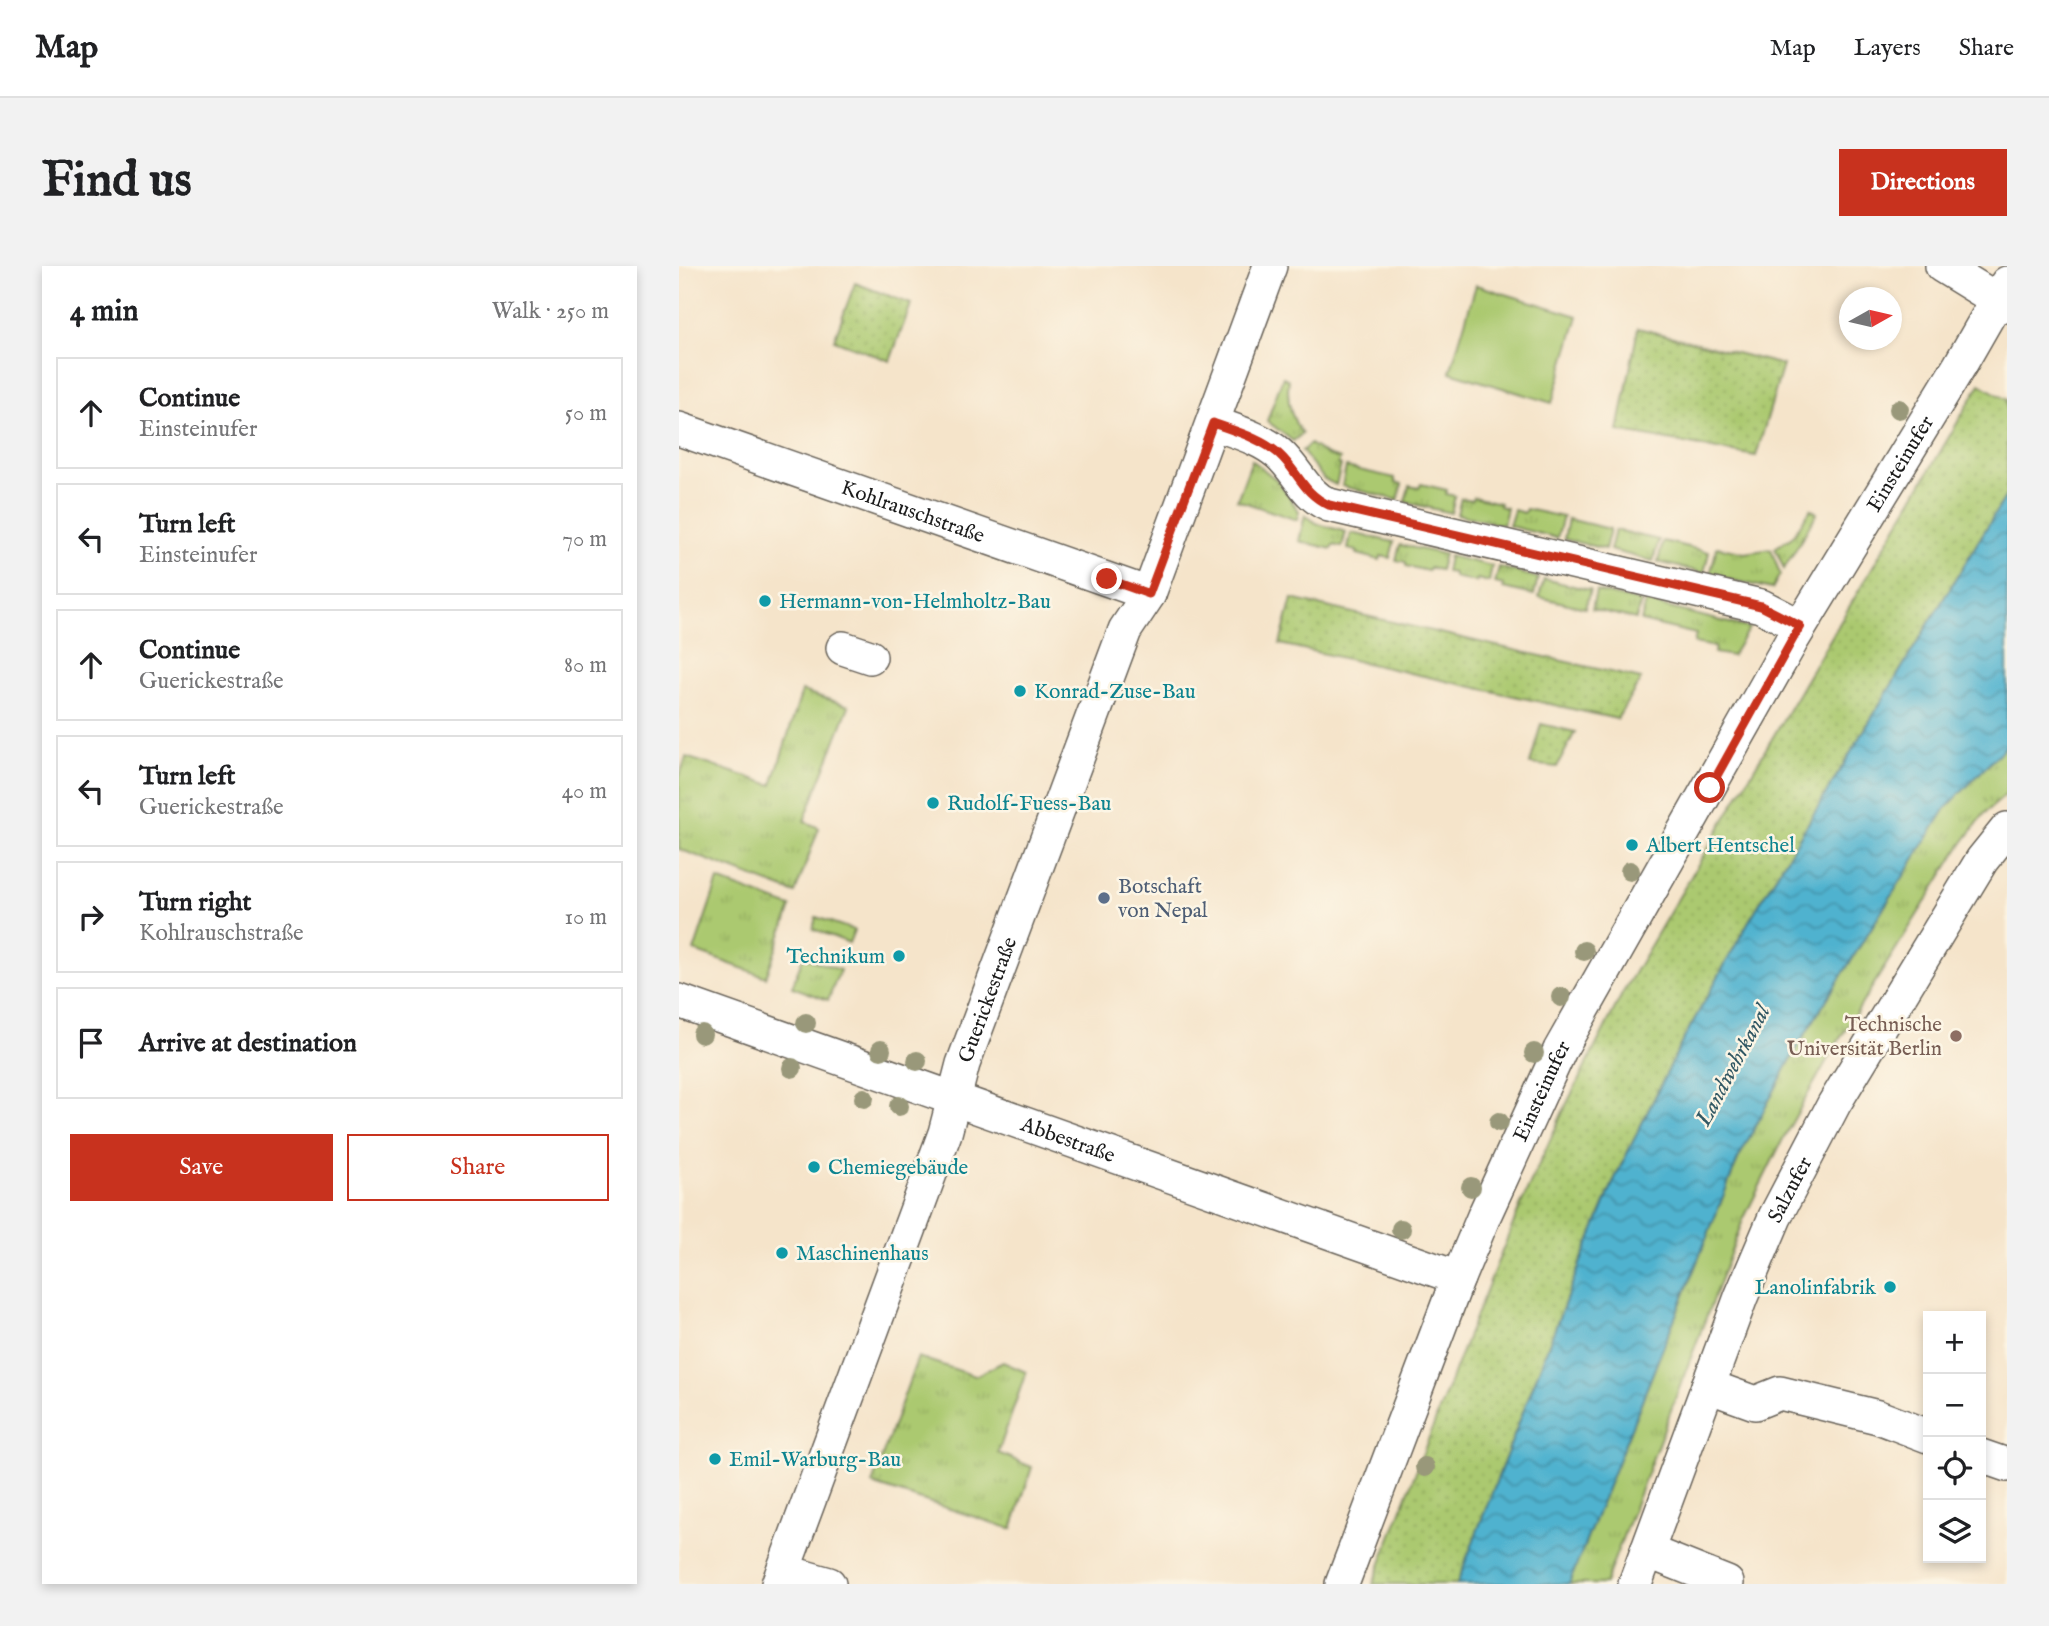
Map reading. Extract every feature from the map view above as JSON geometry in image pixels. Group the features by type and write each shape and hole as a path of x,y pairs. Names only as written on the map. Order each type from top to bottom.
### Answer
{"street":[{"name":"Guerickestraße","path":"781,1577 945,1133 963,1064 1125,630 1149,594 1270,266"},
{"path":"1942,266 2004,296"},
{"name":"Einsteinufer","path":"1342,1584 1458,1278 1560,1050 1800,626 2004,296"},
{"path":"1213,423 1277,452 1310,493 1329,505 1761,606 1800,626"},
{"name":"Kohlrauschstraße","path":"679,429 1149,594"},
{"name":"Salzufer","path":"1635,1584 1741,1297 1775,1217 1834,1104 1982,860 2007,829"},
{"name":"Abbestraße","path":"679,1001 1458,1278"},
{"path":"1708,1386 1755,1404 1780,1393 1878,1417 1923,1434"},
{"path":"1986,1458 2007,1465"},
{"path":"1647,1551 1727,1583"},
{"path":"781,1577 829,1584"}],"green space":[{"path":"855,283 911,304 890,361 834,340"},
{"path":"1476,285 1578,316 1552,403 1450,372"},
{"path":"1638,328 1783,365 1756,456 1618,431"},
{"path":"1283,377 1289,380 1290,408 1302,434 1293,441 1267,421"},
{"path":"1980,384 2007,400 2007,494 1749,921 1682,1042 1616,1176 1457,1584 1373,1584 1522,1202 1565,1107 1622,994"},
{"path":"1310,444 1327,455 1340,459 1336,485 1324,479 1302,451"},
{"path":"1252,460 1279,482 1299,511 1297,520 1237,500"},
{"path":"1346,467 1395,478 1395,482 1402,484 1398,500 1342,486"},
{"path":"1421,484 1447,490 1446,494 1455,496 1451,513 1405,502 1409,486 1419,488"},
{"path":"1473,497 1500,503 1499,506 1507,508 1503,525 1457,514 1461,498 1472,500"},
{"path":"1526,509 1563,517 1557,538 1509,526 1514,510 1524,513"},
{"path":"1811,509 1817,513 1784,569 1775,548 1792,537"},
{"path":"1305,515 1318,524 1346,532 1342,547 1333,545 1332,549 1299,541"},
{"path":"1568,519 1610,529 1605,549 1564,539"},
{"path":"1615,530 1659,540 1653,561 1610,550"},
{"path":"1351,533 1394,542 1390,558 1381,556 1380,560 1348,549"},
{"path":"1663,541 1709,552 1704,573 1658,562"},
{"path":"1400,545 1444,554 1440,570 1429,568 1428,571 1406,566 1406,562 1396,560"},
{"path":"1717,547 1745,553 1771,549 1780,574 1772,589 1710,575"},
{"path":"1449,556 1492,566 1489,582 1454,577 1454,573 1446,572"},
{"path":"1499,567 1538,578 1534,595 1503,588 1504,585 1495,583"},
{"path":"1544,579 1590,590 1585,608 1539,597"},
{"path":"1596,591 1641,602 1636,619 1592,609"},
{"path":"1292,599 1641,679 1617,719 1280,644"},
{"path":"1646,602 1749,628 1732,656 1714,653 1715,647 1694,643 1696,634 1641,621"},
{"path":"802,691 849,706 804,821 819,828 795,893 679,849 679,778 686,757 772,785"},
{"path":"1541,724 1575,732 1557,767 1530,764"},
{"path":"2007,745 2007,794 1985,813 1959,848 1831,1053 1784,1137 1743,1220 1605,1584 1569,1584 1738,1159 1799,1044 1946,808"},
{"path":"718,880 791,907 766,977 694,951"},
{"path":"816,917 854,930 849,943 813,929"},
{"path":"803,957 840,970 828,1000 792,987"},
{"path":"918,1357 975,1376 1003,1362 1026,1372 998,1453 1032,1467 1012,1529 872,1484"}],"water":[{"name":"Landwehrkanal","path":"2007,494 2007,745 1946,808 1799,1044 1738,1159 1569,1584 1457,1584 1616,1176 1682,1042 1749,921"}],"place":[{"name":"Hermann-von-Helmholtz-Bau","path":"765,601"},
{"name":"Konrad-Zuse-Bau","path":"1020,691"},
{"name":"Rudolf-Fuess-Bau","path":"933,803"},
{"name":"Albert Hentschel","path":"1632,845"},
{"name":"Botschaft von Nepal","path":"1104,898"},
{"name":"Technikum","path":"899,956"},
{"name":"Technische Universität Berlin","path":"1956,1036"},
{"name":"Chemiegebäude","path":"814,1167"},
{"name":"Maschinenhaus","path":"782,1253"},
{"name":"Lanolinfabrik","path":"1890,1287"},
{"name":"Emil-Warburg-Bau","path":"715,1459"}],"route":[{"path":"1107,579 1149,594 1213,423 1277,452 1310,493 1329,505 1770,609 1800,626 1710,788"}]}
